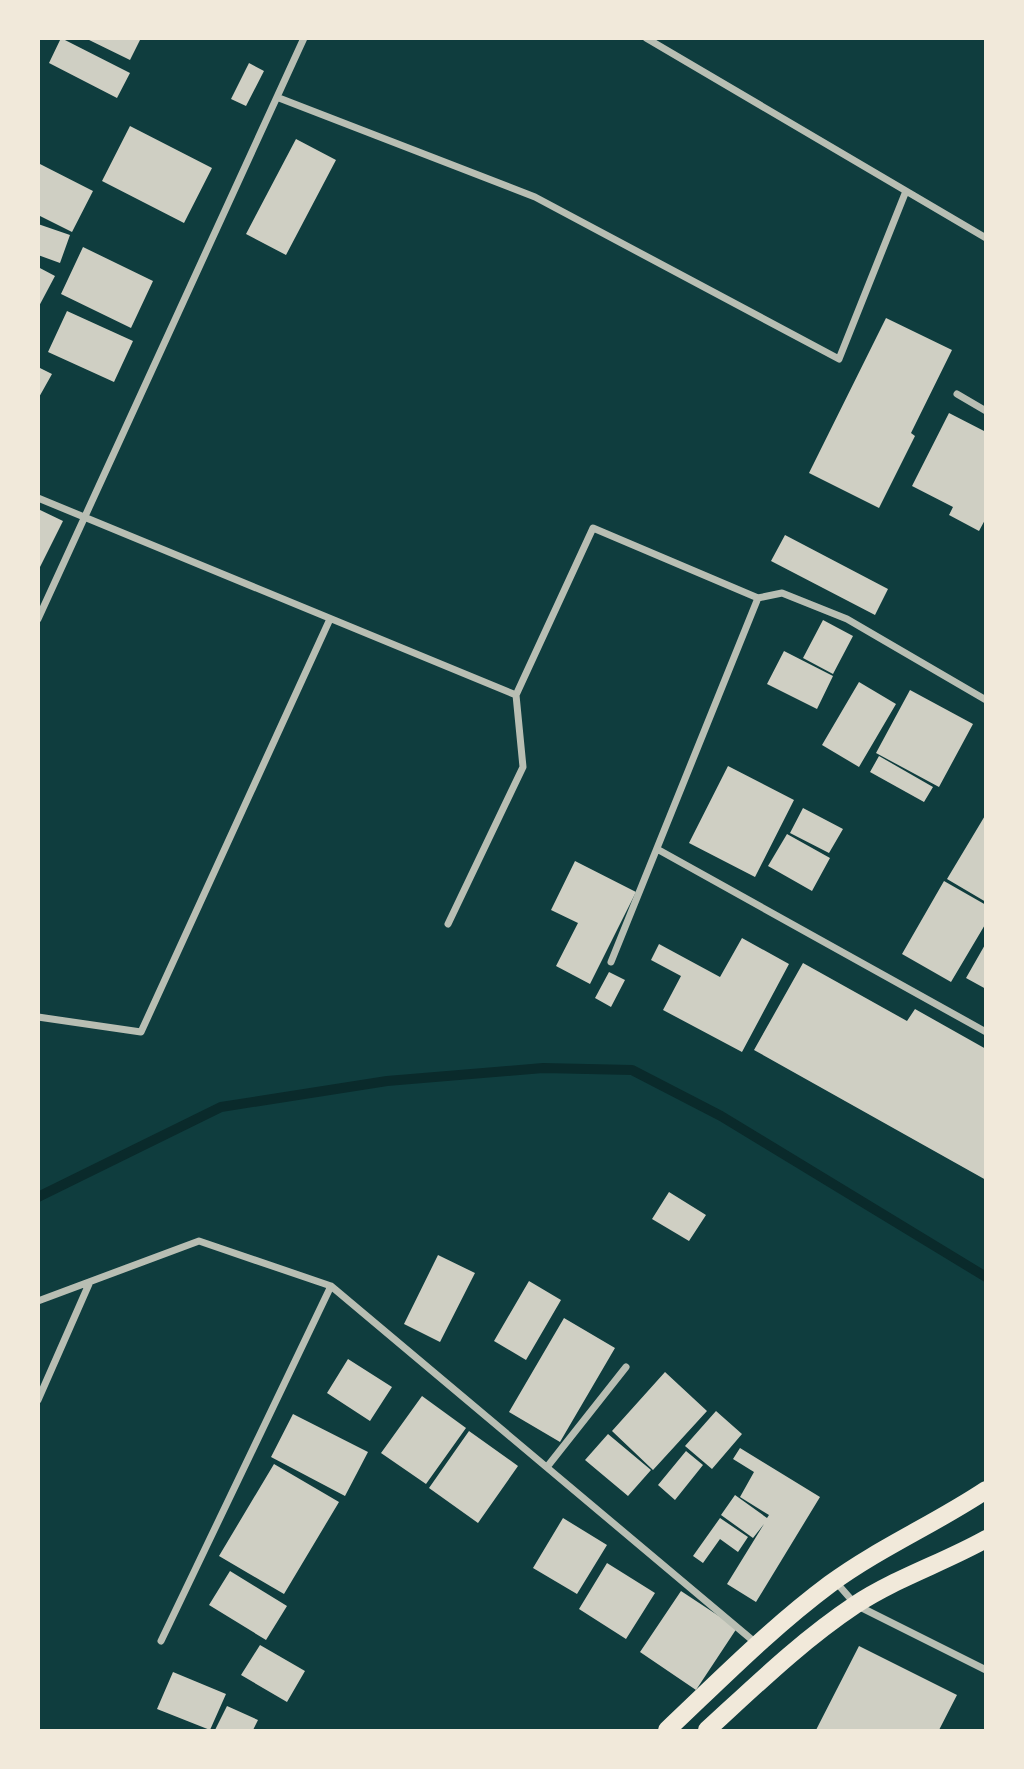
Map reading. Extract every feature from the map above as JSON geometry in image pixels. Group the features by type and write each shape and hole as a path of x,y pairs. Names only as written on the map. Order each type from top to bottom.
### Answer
{"main road":[{"path":"667,1731 757,1644 835,1581 882,1549 985,1490"},
{"path":"707,1731 780,1664 856,1605 904,1577 985,1539"}],"street":[{"path":"38,619 279,98 304,38"},
{"path":"646,38 985,238"},
{"path":"279,98 536,197 839,359 906,191"},
{"path":"957,394 985,411"},
{"path":"38,498 83,519 516,695"},
{"path":"448,924 523,766 516,695 593,528 758,597 782,593 847,619 985,700"},
{"path":"611,962 758,597"},
{"path":"38,1017 141,1032 330,619"},
{"path":"657,849 985,1032"},
{"path":"38,1301 200,1241 331,1286 757,1644"},
{"path":"38,1400 89,1284"},
{"path":"160,1641 331,1286"},
{"path":"547,1467 626,1367"},
{"path":"835,1581 856,1605 985,1670"}],"building":[{"path":"61,38 130,73 117,98 49,63"},
{"path":"85,38 141,38 130,60"},
{"path":"249,63 264,71 246,106 231,99"},
{"path":"130,126 212,168 184,223 102,181"},
{"path":"296,139 336,160 286,255 246,234"},
{"path":"38,163 93,191 72,232 38,215"},
{"path":"38,224 70,235 60,263 38,255"},
{"path":"83,247 153,281 131,328 61,294"},
{"path":"38,267 55,276 38,308"},
{"path":"67,311 133,341 114,382 48,352"},
{"path":"886,318 952,350 911,433 915,436 879,508 809,473"},
{"path":"38,367 52,374 38,399"},
{"path":"949,413 986,432 986,518 979,531 949,515 953,507 912,486"},
{"path":"38,509 63,521 38,571"},
{"path":"785,535 888,589 875,615 771,561"},
{"path":"823,620 853,636 833,674 803,658"},
{"path":"784,651 833,676 817,709 767,684"},
{"path":"859,682 896,704 859,767 822,745"},
{"path":"910,690 973,724 939,787 876,753"},
{"path":"879,756 933,787 924,802 870,772"},
{"path":"728,766 794,800 755,877 689,843"},
{"path":"803,808 843,829 829,853 790,833"},
{"path":"986,814 986,902 947,879"},
{"path":"787,834 830,858 812,891 768,866"},
{"path":"575,861 636,892 590,984 556,966 578,923 551,910"},
{"path":"944,881 986,905 986,923 951,982 902,954"},
{"path":"742,938 789,964 742,1052 663,1010 681,976 651,960 659,944 720,977"},
{"path":"986,943 986,989 966,978"},
{"path":"803,963 907,1021 915,1009 986,1049 986,1180 754,1050"},
{"path":"609,972 625,980 611,1007 595,998"},
{"path":"669,1192 706,1215 689,1241 652,1219"},
{"path":"438,1255 475,1273 440,1342 404,1324"},
{"path":"529,1281 561,1300 526,1360 494,1341"},
{"path":"564,1318 615,1348 560,1442 509,1412"},
{"path":"348,1359 392,1387 370,1421 327,1393"},
{"path":"665,1372 707,1411 653,1470 612,1431"},
{"path":"422,1396 466,1428 426,1484 381,1453"},
{"path":"716,1411 742,1434 712,1469 685,1446"},
{"path":"293,1414 368,1452 345,1496 271,1457"},
{"path":"469,1431 518,1466 478,1523 429,1488"},
{"path":"608,1434 651,1470 628,1496 585,1460"},
{"path":"740,1448 820,1497 756,1602 727,1584 764,1524 753,1538 721,1515 735,1495 767,1518 769,1515 740,1497 754,1472 733,1459"},
{"path":"686,1451 703,1465 675,1500 658,1485"},
{"path":"274,1464 339,1502 284,1594 219,1556"},
{"path":"563,1518 607,1545 577,1594 533,1568"},
{"path":"720,1518 748,1537 738,1552 720,1539 703,1563 693,1556"},
{"path":"607,1563 655,1593 626,1639 579,1609"},
{"path":"230,1571 287,1606 266,1640 209,1605"},
{"path":"681,1591 737,1628 696,1690 640,1652"},
{"path":"260,1645 305,1671 287,1702 241,1675"},
{"path":"859,1646 957,1695 939,1730 816,1730"},
{"path":"173,1672 226,1694 210,1730 157,1709"},
{"path":"227,1706 258,1720 253,1730 215,1730"}],"waterway":[{"path":"38,1197 221,1107 387,1081 543,1068 632,1070 721,1116 986,1277"}]}
